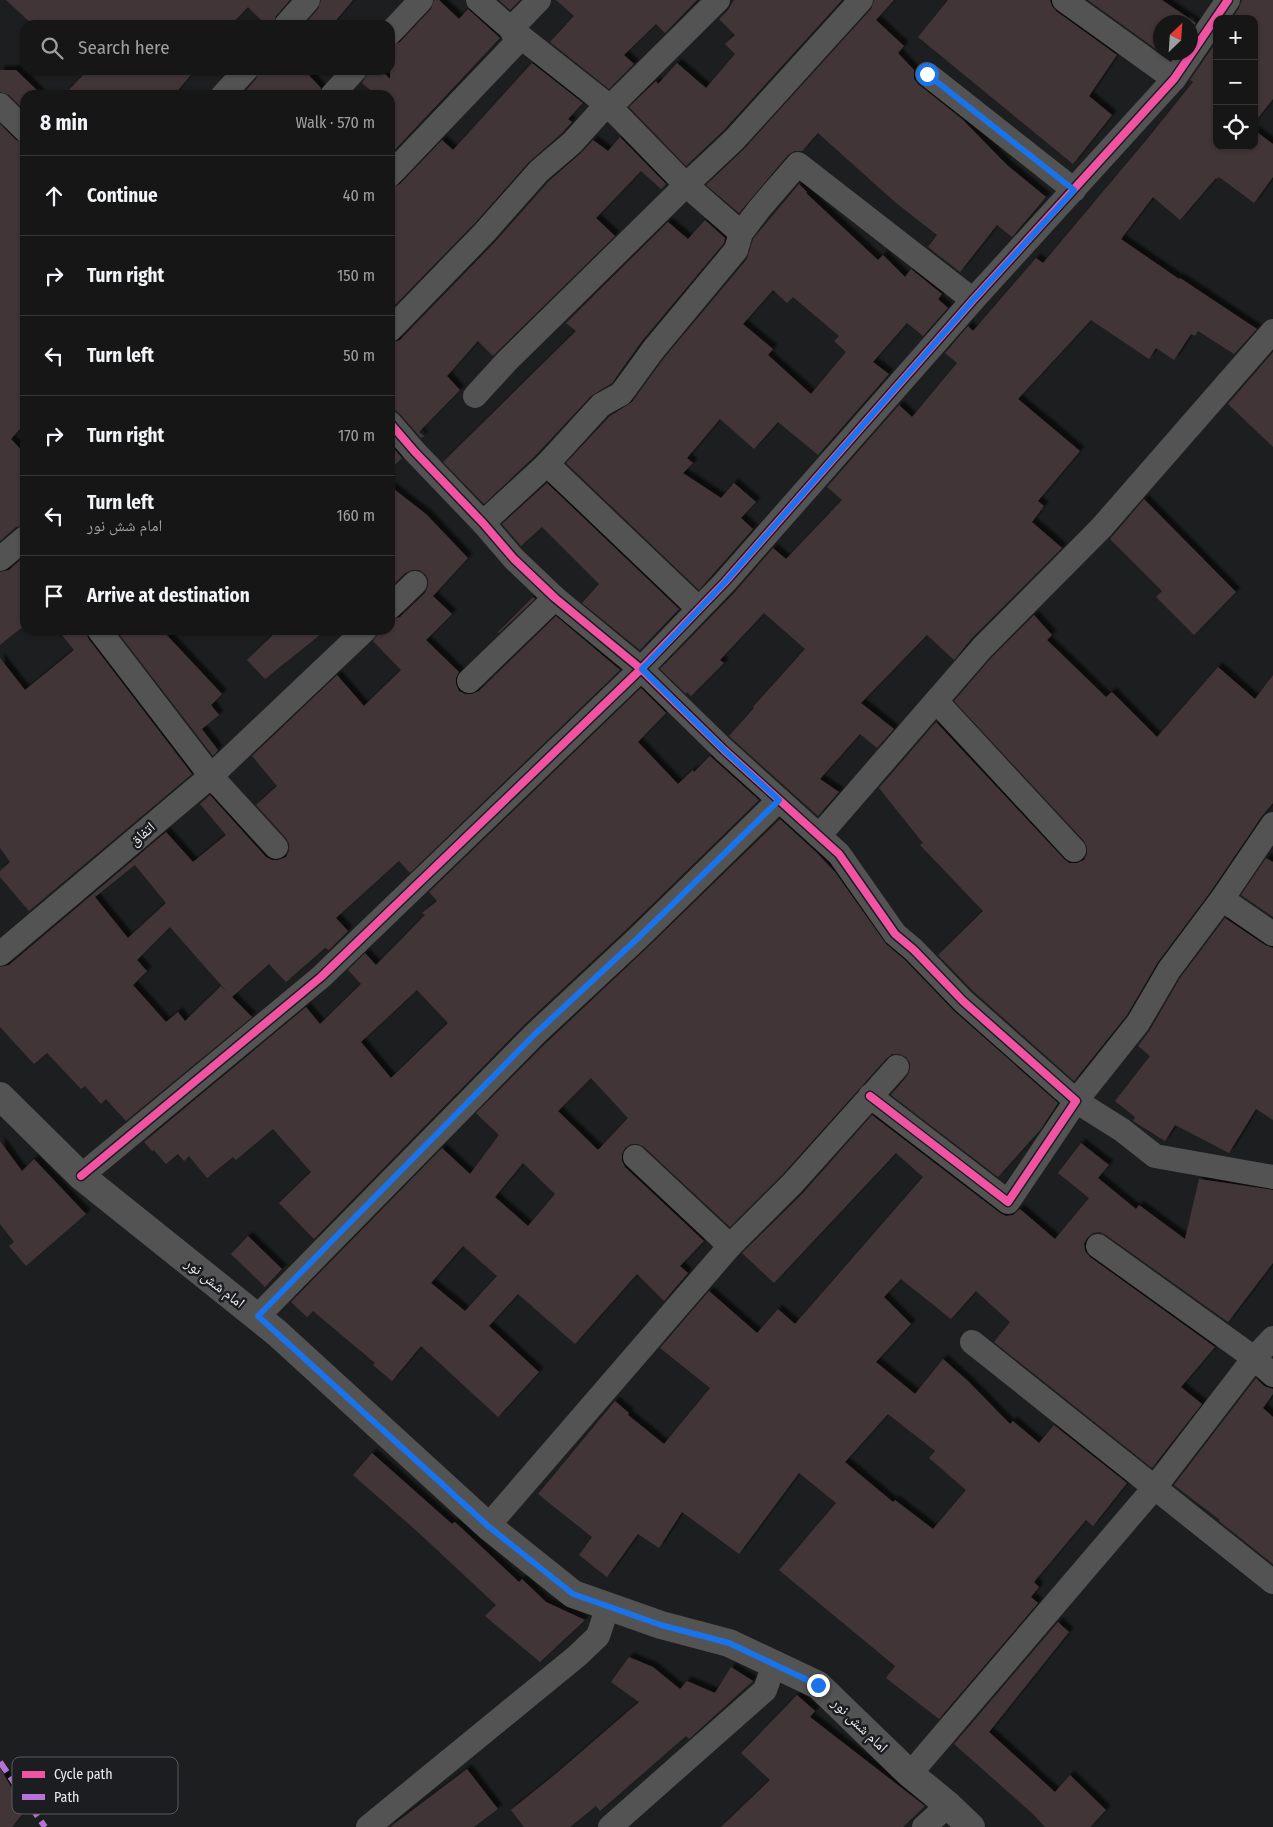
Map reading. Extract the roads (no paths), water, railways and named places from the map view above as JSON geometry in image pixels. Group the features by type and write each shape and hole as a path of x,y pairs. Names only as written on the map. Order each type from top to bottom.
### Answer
{"street":[{"path":"290,20 308,0"},
{"path":"395,28 421,0"},
{"path":"478,0 510,29 610,108 686,184 741,234"},
{"path":"510,29 539,0"},
{"path":"395,325 485,232 539,171 572,142 599,113 610,108 718,0"},
{"path":"475,396 686,184 734,140 861,0"},
{"path":"1064,0 1174,79"},
{"path":"81,1176 321,976 642,669 698,608 725,582 973,300 1174,79 1228,0"},
{"path":"395,170 517,42 510,29"},
{"path":"927,74 1074,190"},
{"path":"228,90 241,75"},
{"path":"337,90 351,75"},
{"path":"0,105 20,125"},
{"path":"484,523 547,464 601,405 621,394 653,350 736,250 741,234 760,208 798,164 973,300"},
{"path":"819,836 982,648 1101,528 1273,331"},
{"path":"395,429 484,523 514,559 555,598 642,669 724,750 839,854 895,934 914,950 963,1000 1076,1101 1122,1130 1155,1156 1273,1177"},
{"path":"547,464 698,608"},
{"path":"0,559 20,542"},
{"path":"395,602 415,583"},
{"path":"469,681 555,598"},
{"path":"103,635 211,776 276,846"},
{"name":"اتفاق","path":"0,954 211,776 361,635"},
{"path":"936,701 1074,850"},
{"path":"258,1316 535,1034 638,938 779,800"},
{"path":"870,1096 1008,1202 1076,1101 1138,1024 1169,970 1222,899 1273,824"},
{"path":"1222,899 1273,934"},
{"path":"488,1526 730,1246 793,1183 897,1067"},
{"name":"امام شش نور","path":"0,1096 81,1176 258,1316 488,1526 573,1594 661,1625 729,1643 818,1685 910,1774 948,1805 971,1827"},
{"path":"635,1157 730,1246"},
{"path":"1098,1246 1254,1358 1273,1375"},
{"path":"910,1774 1155,1487 1254,1358 1273,1338"},
{"path":"972,1342 1273,1582"},
{"path":"368,1827 577,1656 598,1636 608,1606"},
{"path":"610,1827 765,1690 774,1664"},
{"path":"924,1827 948,1805"}]}
